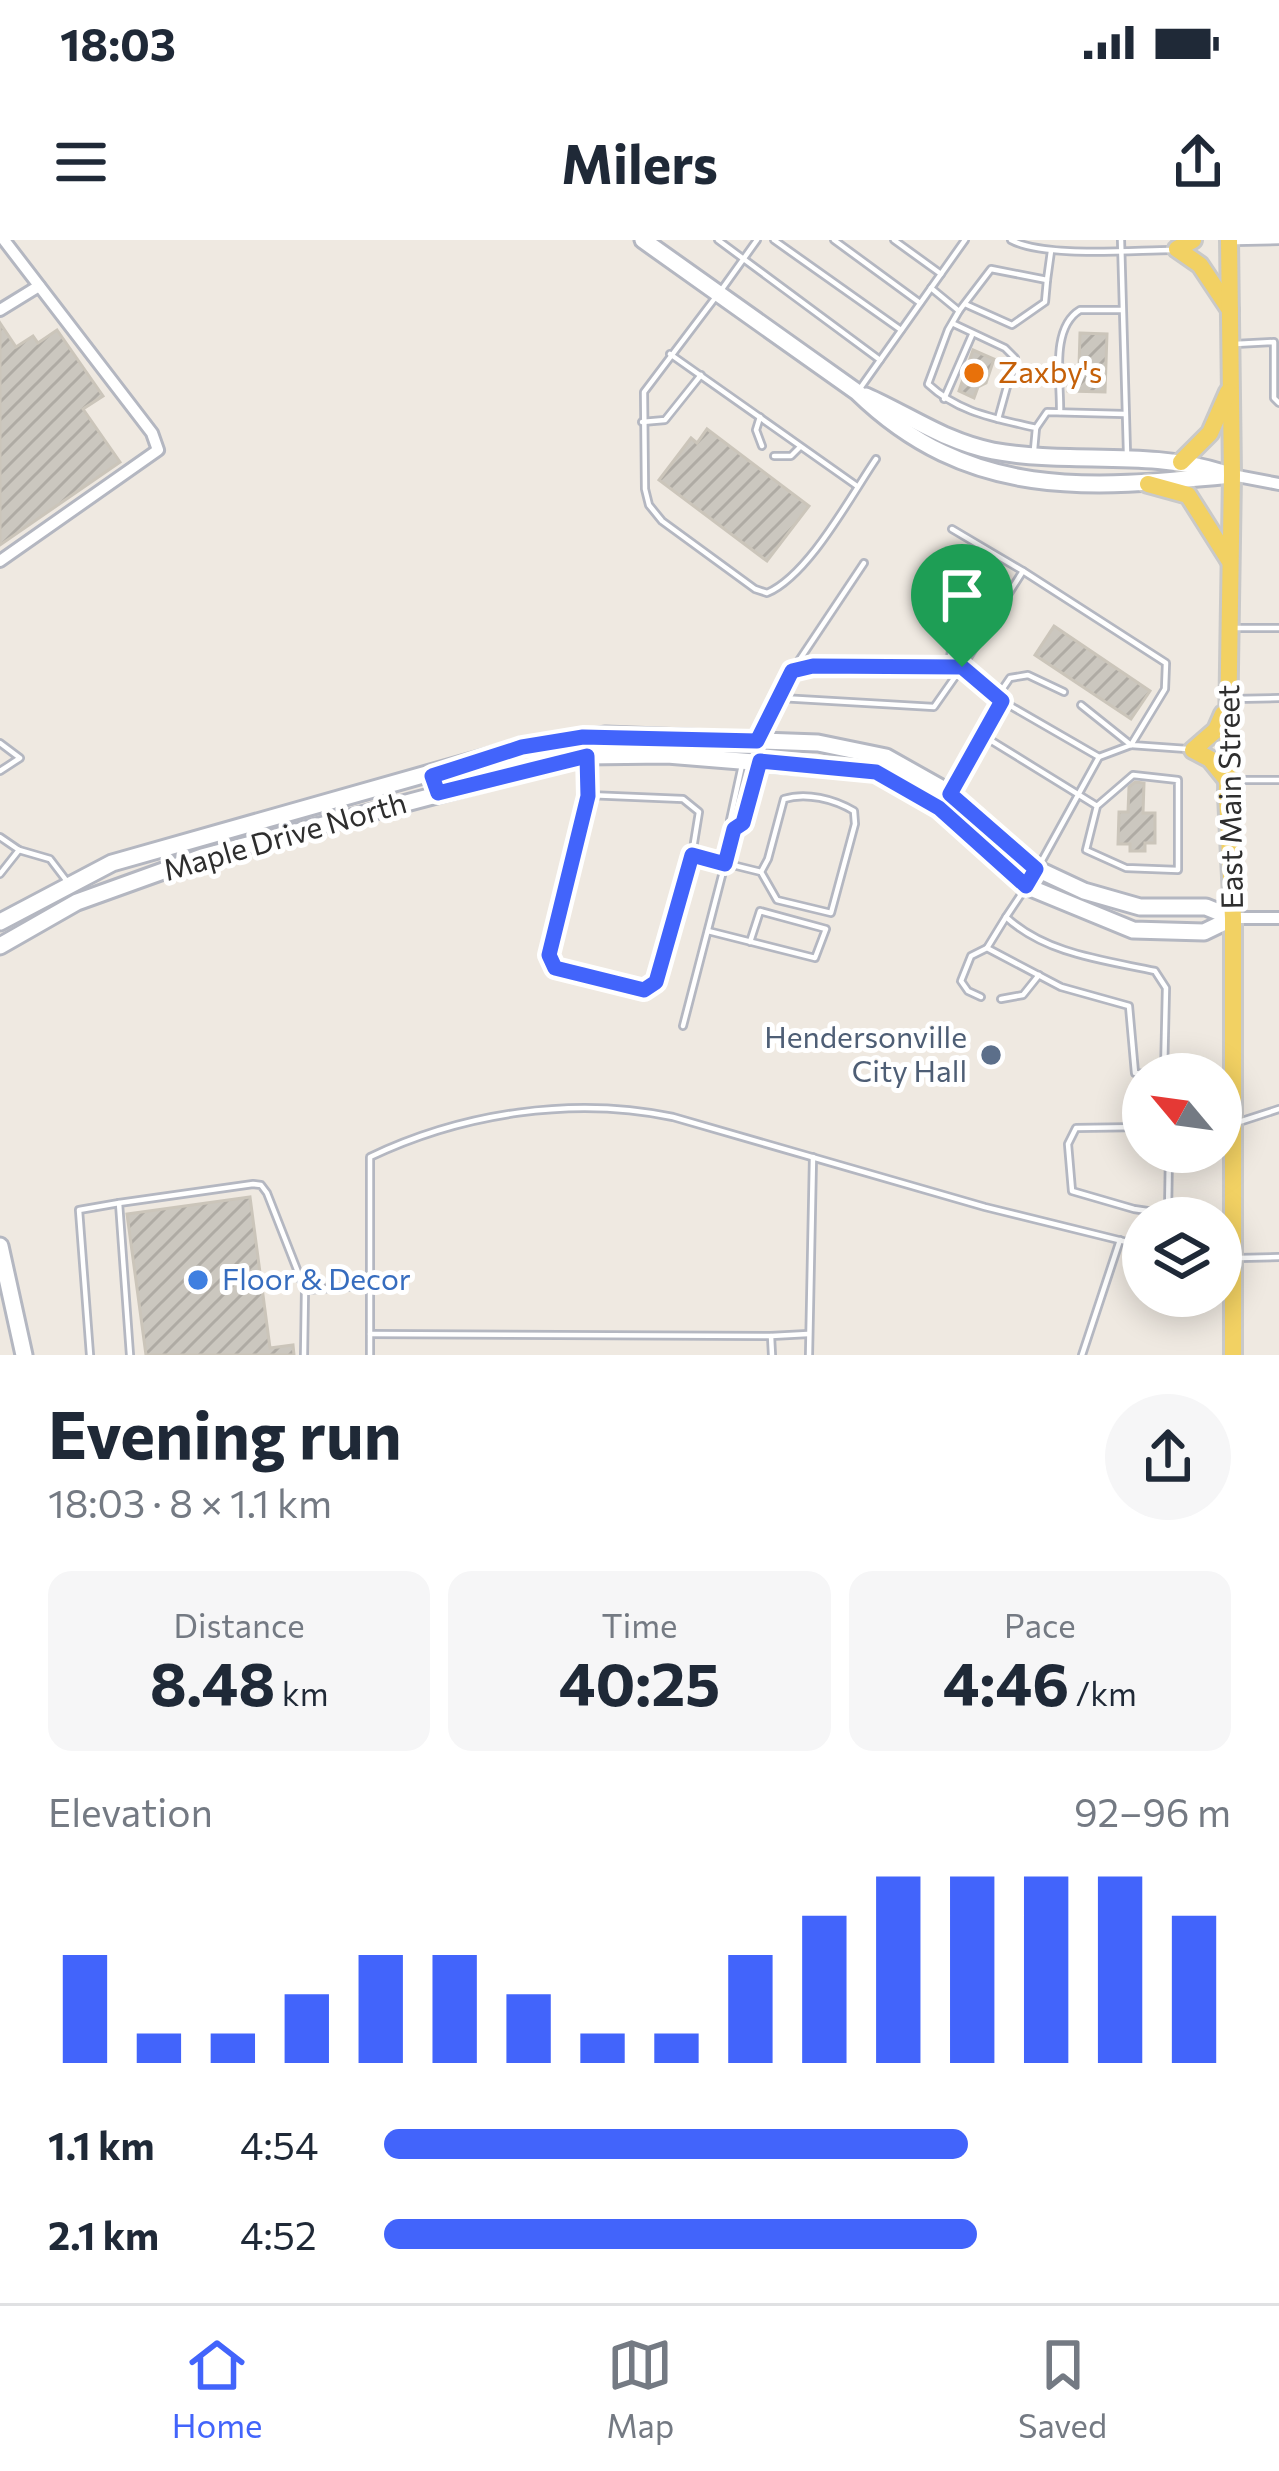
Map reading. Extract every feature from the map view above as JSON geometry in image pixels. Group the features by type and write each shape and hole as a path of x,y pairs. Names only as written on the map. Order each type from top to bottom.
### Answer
{"main road":[{"name":"East Main Street","path":"1229,241 1232,476 1227,780 1233,919 1229,1053"},
{"path":"1185,245 1230,310"},
{"path":"1181,462 1210,433 1231,385"},
{"path":"1148,484 1188,495 1231,563"},
{"path":"1227,780 1210,759 1193,750 1216,730 1228,699"},
{"name":"East Main Street","path":"1231,1317 1233,1355"}],"street":[{"path":"0,561 158,450 152,434 4,240"},
{"path":"644,240 857,392 885,419 949,459 1022,479 1093,487 1232,476"},
{"path":"0,310 39,286"},
{"path":"857,392 932,432 988,450 1181,462 1279,484"},
{"path":"583,737 585,756"},
{"name":"Maple Drive North","path":"0,946 77,902 201,849 522,747 583,737 818,743 886,757 950,794 1036,869 1084,891 1140,907 1206,907 1233,919"},
{"path":"752,760 757,741"},
{"name":"Maple Drive North","path":"0,922 112,863 201,849 585,756 752,760 876,772 939,808 1026,886 1133,930 1204,932 1233,919"},
{"path":"432,776 438,793"},
{"path":"939,808 950,794"},
{"path":"1026,886 1036,869"},
{"path":"68,884 77,902"},
{"path":"1233,919 1279,918"},
{"path":"0,1246 24,1355"}],"lane":[{"path":"718,240 880,360"},
{"path":"757,240 644,392 649,505 662,521 767,593 781,588 806,560 876,459"},
{"path":"774,240 901,330"},
{"path":"833,240 920,303"},
{"path":"894,240 941,274"},
{"path":"1012,240 1052,248 1120,250 1185,245"},
{"path":"1121,240 1127,459"},
{"path":"1229,241 1279,242"},
{"path":"857,392 961,242"},
{"path":"931,288 962,307 1012,325 1045,302 1052,248"},
{"path":"1036,428 944,399 928,384 948,330 992,269 1047,280"},
{"path":"1060,412 1060,341 1066,323 1080,310 1122,310"},
{"path":"954,324 1005,348 1015,358 998,419"},
{"path":"944,399 972,334"},
{"path":"1230,344 1277,342 1274,398 1279,403"},
{"path":"670,354 857,486"},
{"path":"642,422 665,420 701,375"},
{"path":"1033,456 1036,428 1047,412 1125,414"},
{"path":"760,417 757,430 762,446"},
{"path":"774,456 791,456 801,446"},
{"path":"952,529 1166,663 1165,689 1131,745"},
{"path":"757,741 792,671 864,562"},
{"path":"778,698 934,707 1024,571"},
{"path":"971,613 988,591 1008,594"},
{"path":"1229,628 1279,628"},
{"path":"949,667 958,632"},
{"path":"792,671 813,666 962,667 999,699 1100,757"},
{"path":"950,794 1010,678 1028,675 1064,692"},
{"path":"1228,699 1279,698"},
{"path":"1081,706 1131,745"},
{"path":"982,735 1097,806"},
{"path":"0,743 20,758 0,771"},
{"path":"1036,869 1100,757 1131,745 1193,750"},
{"path":"585,756 588,796 549,955 555,968 644,990 656,982 692,855 699,812 683,799 588,796"},
{"path":"683,1026 734,829 730,820 752,760"},
{"path":"734,829 743,823 752,760"},
{"path":"1133,775 1178,780 1178,870 1126,868 1086,850 1097,806 1133,775"},
{"path":"1227,780 1279,780"},
{"path":"692,855 760,872 777,900 831,913 855,824 854,811 841,803 798,794 784,800 760,872"},
{"path":"0,837 50,860 68,884"},
{"path":"0,874 20,850"},
{"path":"981,998 961,981 971,956 987,948 1026,886"},
{"path":"707,931 750,942 815,958 826,929 760,911 750,942"},
{"path":"1006,917 1065,952 1155,971 1166,988 1164,1053"},
{"path":"987,948 1060,987 1130,1006 1134,1053"},
{"path":"1001,999 1023,995 1039,975"},
{"path":"370,1355 370,1157 399,1143 502,1115 598,1107 674,1117 1120,1240 1082,1355"},
{"path":"1242,1119 1279,1109"},
{"path":"1122,1128 1076,1128 1068,1144 1072,1191 1168,1214 1169,1173"},
{"path":"809,1355 813,1157"},
{"path":"90,1355 79,1210 261,1185 305,1290 304,1355"},
{"path":"118,1203 130,1355"},
{"path":"1242,1256 1279,1257"},
{"path":"305,1290 370,1286"},
{"path":"370,1334 809,1334"},
{"path":"771,1336 772,1355"}],"building":[{"path":"0,323 16,347 33,336 38,343 57,330 103,396 83,409 120,462 0,545"},
{"path":"1080,333 1107,334 1105,392 1068,391 1068,366 1079,366"},
{"name":"Zaxby's","path":"973,350 994,359 986,383 978,387 974,398 959,391"},
{"path":"707,429 809,506 767,561 659,480 691,438 697,443"},
{"path":"1054,626 1150,691 1131,719 1035,655"},
{"path":"1144,783 1143,813 1155,813 1155,843 1145,843 1145,851 1130,851 1130,844 1118,844 1119,812 1128,812 1129,787"},
{"name":"Floor & Decor","path":"250,1197 270,1348 293,1345 294,1355 146,1355 127,1214"}],"place":[{"name":"Zaxby's","path":"974,373"},
{"name":"Hendersonville City Hall","path":"991,1055"},
{"name":"Floor & Decor","path":"198,1280"}],"route":[{"path":"813,666 962,667 1002,701 950,794 1036,869 1026,886 939,808 876,772 760,761 743,823 734,829 725,864 692,855 656,982 644,990 555,968 549,955 588,796 587,756 438,793 432,776 522,747 583,737 757,741 792,671 813,666"}]}
